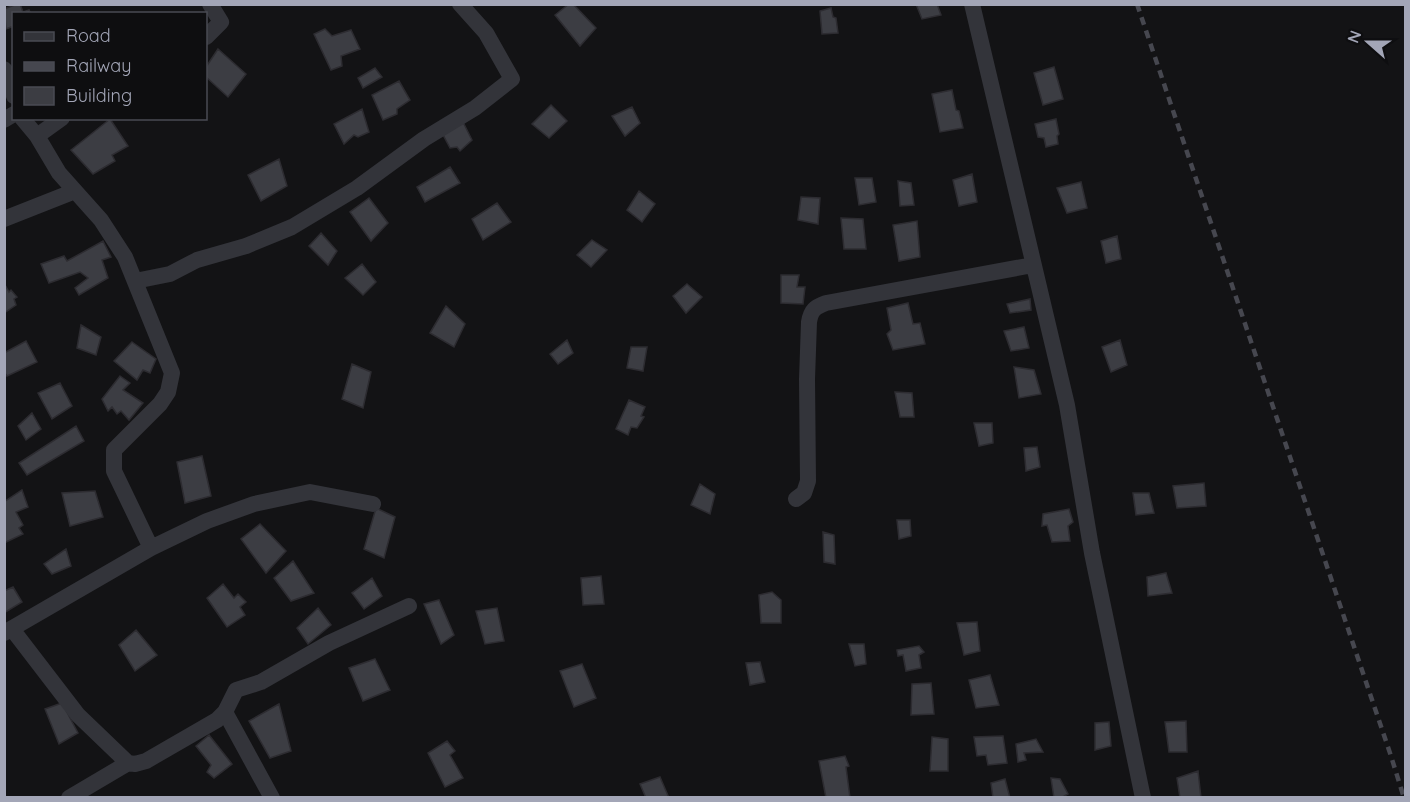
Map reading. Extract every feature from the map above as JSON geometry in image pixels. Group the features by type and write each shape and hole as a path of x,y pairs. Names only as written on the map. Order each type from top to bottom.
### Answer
{"street":[{"path":"207,36 221,22 210,4"},
{"path":"135,281 170,274 197,260 246,246 292,227 357,188 424,139 475,108 512,79 486,33 460,4"},
{"path":"972,4 1067,405 1092,553 1143,798"},
{"path":"4,69 10,78 12,87"},
{"path":"24,120 37,136 59,173 101,220 125,257 172,374 168,392 160,404 114,450 114,471 151,548"},
{"path":"37,136 59,120"},
{"path":"4,219 75,191"},
{"path":"796,500 804,492 808,481 809,333 811,313 816,306 951,278 1034,265"},
{"path":"373,504 310,492 254,504 207,521 151,548 8,631 78,715 128,763 135,764 146,761 217,720 225,712 236,690 261,682 329,643 409,606"},
{"path":"225,712 272,798"},
{"path":"69,798 128,763"}],"building":[{"path":"20,4 23,12 12,12 12,27 6,29 4,9"},
{"path":"569,4 573,4 596,28 580,46 555,15"},
{"path":"916,4 937,4 941,15 922,19"},
{"path":"831,8 833,17 836,18 838,33 822,34 820,11"},
{"path":"325,29 332,36 351,30 360,49 341,56 342,66 331,70 314,34"},
{"path":"218,49 246,74 228,97 207,78 207,66"},
{"path":"1054,67 1063,99 1043,105 1034,73"},
{"path":"375,68 382,77 363,88 358,78"},
{"path":"399,81 410,100 397,109 397,114 383,120 372,95"},
{"path":"952,90 963,128 940,132 932,94"},
{"path":"551,105 567,121 549,138 532,124"},
{"path":"632,107 640,123 625,136 612,116"},
{"path":"362,109 369,132 358,137 354,135 344,144 334,124"},
{"path":"1056,119 1058,144 1046,147 1044,138 1038,137 1035,124"},
{"path":"109,120 128,146 112,155 115,161 93,174 71,150"},
{"path":"462,120 472,140 460,151 457,147 450,148 441,131"},
{"path":"279,159 287,186 261,201 248,175"},
{"path":"450,167 460,183 425,202 417,187"},
{"path":"972,174 977,202 959,206 953,180"},
{"path":"855,178 872,178 876,202 859,205"},
{"path":"898,181 911,183 914,205 900,206"},
{"path":"1081,182 1087,208 1067,213 1057,188"},
{"path":"639,191 655,204 642,222 627,210"},
{"path":"801,197 820,198 818,224 798,220"},
{"path":"369,198 388,223 371,241 350,212"},
{"path":"497,203 511,222 483,240 472,219"},
{"path":"841,218 863,219 866,249 844,249"},
{"path":"917,221 920,257 899,261 893,225"},
{"path":"321,233 337,251 328,265 309,246"},
{"path":"1117,236 1121,259 1106,263 1101,241"},
{"path":"592,240 607,250 591,267 577,255"},
{"path":"103,241 111,257 102,260 108,278 79,295 75,288 88,278 80,272 49,283 41,264 64,256 67,261"},
{"path":"362,264 376,282 363,295 345,278"},
{"path":"781,275 799,275 797,287 805,287 803,304 781,303"},
{"path":"4,283 9,292 11,290 17,297 14,299 16,305 4,313"},
{"path":"687,284 702,297 686,313 673,296"},
{"path":"1030,299 1031,310 1010,313 1007,304"},
{"path":"908,303 913,324 920,323 925,344 893,350 887,334 891,330 887,308"},
{"path":"446,306 465,324 454,347 430,333"},
{"path":"81,325 101,337 96,355 77,348"},
{"path":"1024,327 1029,348 1011,351 1004,331"},
{"path":"567,340 573,353 558,364 550,354"},
{"path":"1120,340 1127,365 1111,372 1102,347"},
{"path":"26,341 37,362 7,376 4,372 4,353"},
{"path":"132,342 156,359 150,373 143,370 137,380 114,361"},
{"path":"631,347 647,347 643,371 627,368"},
{"path":"352,364 371,372 363,408 342,399"},
{"path":"1014,367 1034,370 1041,394 1019,398"},
{"path":"120,376 130,383 123,390 143,403 129,420 121,411 117,414 112,407 108,411 102,399"},
{"path":"60,383 72,406 52,419 38,393"},
{"path":"895,392 912,393 914,417 900,417"},
{"path":"629,400 645,407 641,416 644,417 637,428 631,427 628,435 616,429"},
{"path":"32,413 41,429 26,440 18,426"},
{"path":"974,423 992,423 993,443 979,446"},
{"path":"76,426 84,441 27,475 19,463"},
{"path":"1037,447 1040,467 1026,471 1024,448"},
{"path":"202,456 211,496 185,503 177,462"},
{"path":"1204,483 1206,506 1177,508 1173,486"},
{"path":"700,484 715,494 710,514 691,505"},
{"path":"22,490 28,507 16,512 23,525 19,528 23,534 4,543 4,502"},
{"path":"95,491 103,517 70,526 62,493"},
{"path":"1133,493 1149,493 1154,513 1136,515"},
{"path":"376,508 395,517 384,558 364,549"},
{"path":"1069,509 1073,522 1068,526 1070,541 1052,542 1047,525 1042,526 1043,514"},
{"path":"897,520 910,520 911,536 899,539"},
{"path":"260,524 286,551 266,573 241,539"},
{"path":"823,532 834,535 835,564 824,562"},
{"path":"66,549 71,566 52,574 44,564"},
{"path":"293,561 314,593 291,601 274,578"},
{"path":"1166,573 1172,593 1148,596 1147,577"},
{"path":"601,576 604,604 583,605 581,578"},
{"path":"372,578 382,596 364,609 352,593"},
{"path":"223,584 234,598 238,594 246,602 240,607 245,615 227,627 207,598"},
{"path":"13,587 22,602 4,613 4,591"},
{"path":"772,592 781,600 781,623 761,623 759,595"},
{"path":"439,600 454,635 441,644 424,604"},
{"path":"318,608 331,625 308,644 297,628"},
{"path":"497,608 504,641 485,644 476,611"},
{"path":"977,622 980,651 964,655 957,623"},
{"path":"136,630 157,655 135,671 119,645"},
{"path":"849,644 864,644 866,664 855,666"},
{"path":"919,646 924,652 919,655 921,668 906,671 903,655 898,656 897,650"},
{"path":"375,659 390,690 363,701 349,668"},
{"path":"760,662 765,682 750,685 746,663"},
{"path":"582,664 596,698 574,707 560,671"},
{"path":"990,675 999,705 976,708 969,680"},
{"path":"931,683 934,714 911,715 912,684"},
{"path":"62,703 78,733 59,744 45,709"},
{"path":"279,704 291,751 270,758 249,721"},
{"path":"1186,721 1187,752 1169,752 1165,722"},
{"path":"1109,722 1111,746 1095,750 1095,723"},
{"path":"209,735 232,764 214,778 207,772 211,765 196,746"},
{"path":"1003,736 1007,763 988,765 986,755 977,756 974,737"},
{"path":"932,737 948,739 948,771 930,771"},
{"path":"1036,739 1043,752 1024,753 1026,760 1018,762 1016,744"},
{"path":"447,741 455,751 450,755 463,778 445,787 428,753"},
{"path":"845,756 849,766 846,767 850,798 826,798 819,761"},
{"path":"1198,771 1201,798 1180,798 1177,778"},
{"path":"660,777 669,798 646,798 640,784"},
{"path":"1051,778 1060,779 1068,794 1061,798 1054,798"},
{"path":"1005,779 1010,798 993,798 991,783"}],"railway":[{"path":"1137,4 1404,798"}]}
